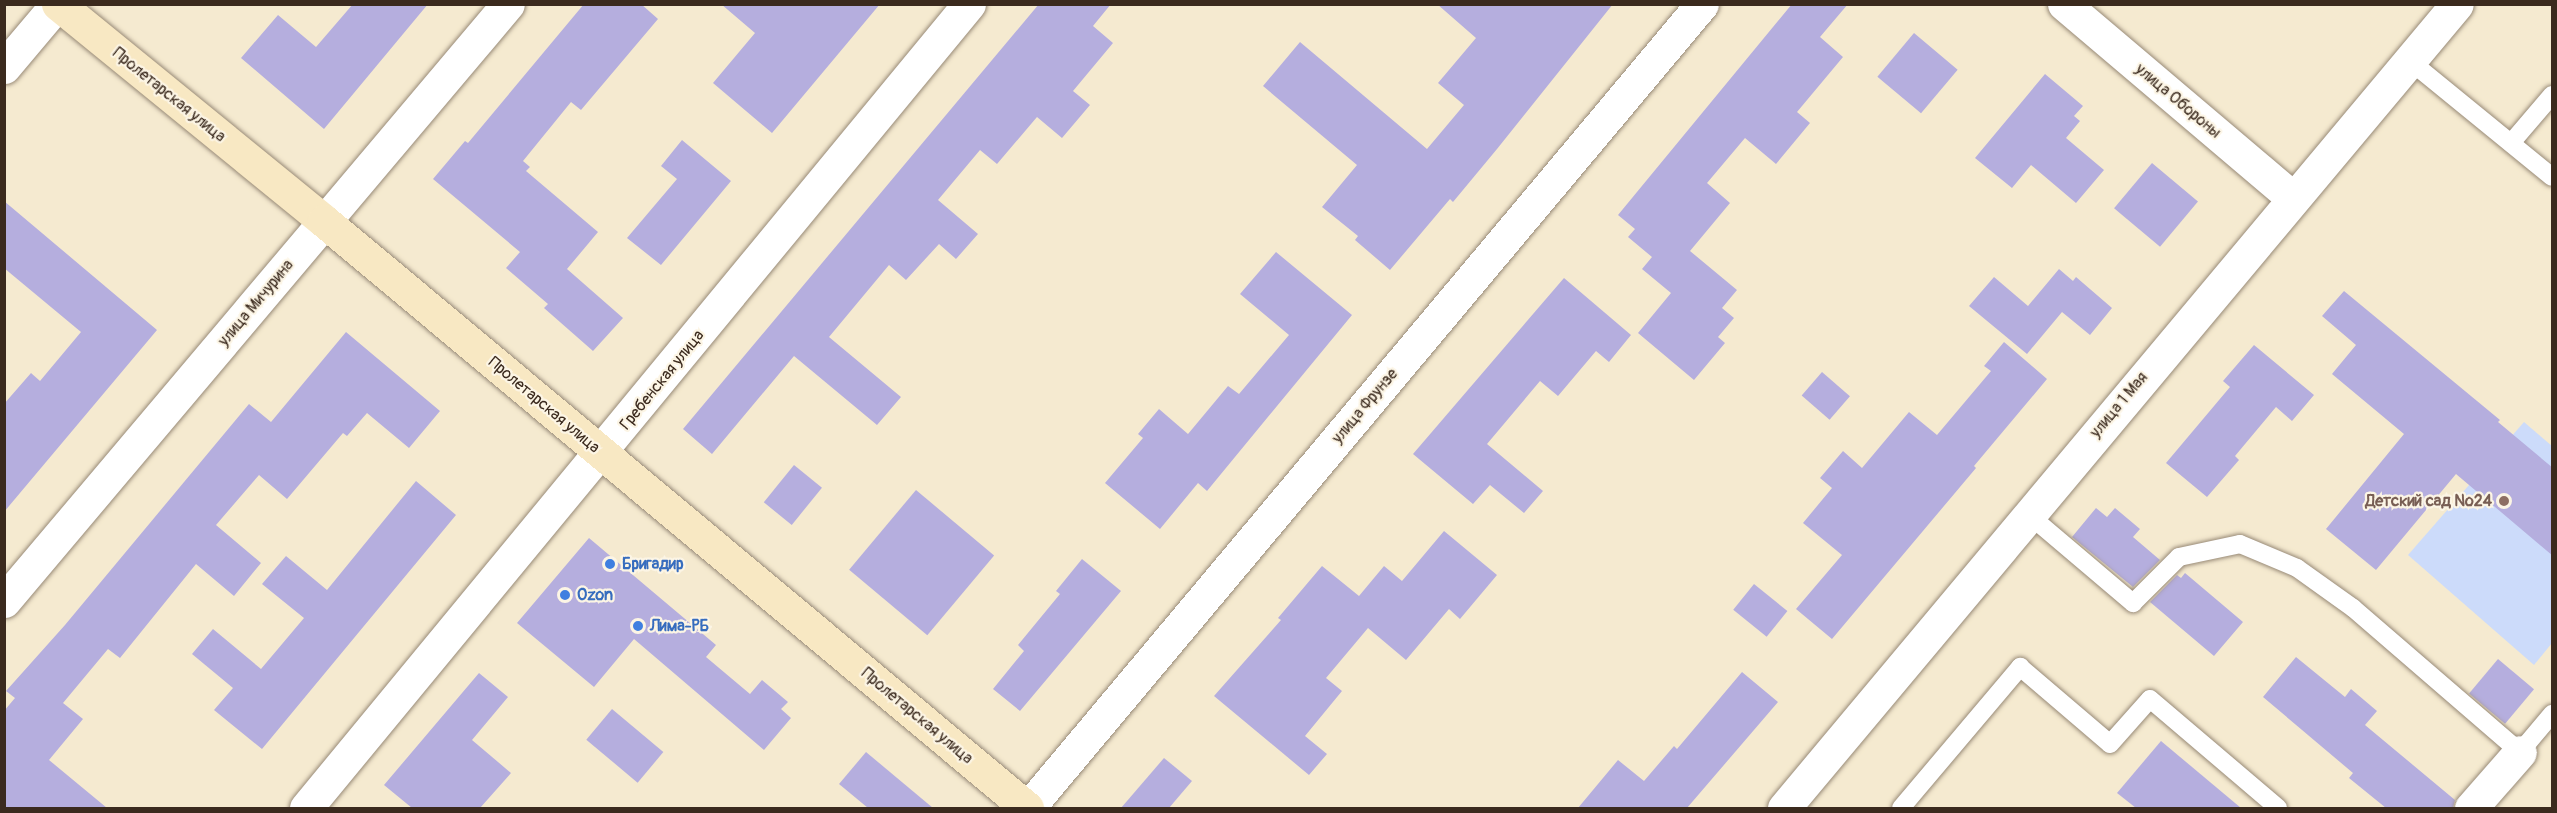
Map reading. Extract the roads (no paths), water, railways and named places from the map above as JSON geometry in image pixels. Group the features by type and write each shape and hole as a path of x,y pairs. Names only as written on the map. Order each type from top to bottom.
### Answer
{"main road":[{"name":"Пролетарская улица","path":"57,4 324,222 1028,808"}],"street":[{"path":"4,67 57,4"},
{"name":"улица Мичурина","path":"4,601 508,4"},
{"name":"Гребенская улица","path":"306,808 602,453 969,4"},
{"name":"улица Фрунзе","path":"1028,808 1702,4"},
{"name":"улица Обороны","path":"2064,4 2293,198"},
{"name":"улица 1 Мая","path":"1784,808 2457,4"},
{"path":"2471,808 2520,752"}],"lane":[{"path":"2410,61 2553,177"},
{"path":"2511,143 2553,95"},
{"path":"2028,514 2133,603 2178,558 2240,544 2297,568 2354,608 2520,752 2553,714"},
{"path":"1901,808 2020,668 2110,744 2150,699 2278,808"}],"place":[{"name":"Детский сад №24","path":"2504,501"},
{"name":"Бригадир","path":"610,564"},
{"name":"Ozon","path":"565,595"},
{"name":"Лима-РБ","path":"638,626"}]}
